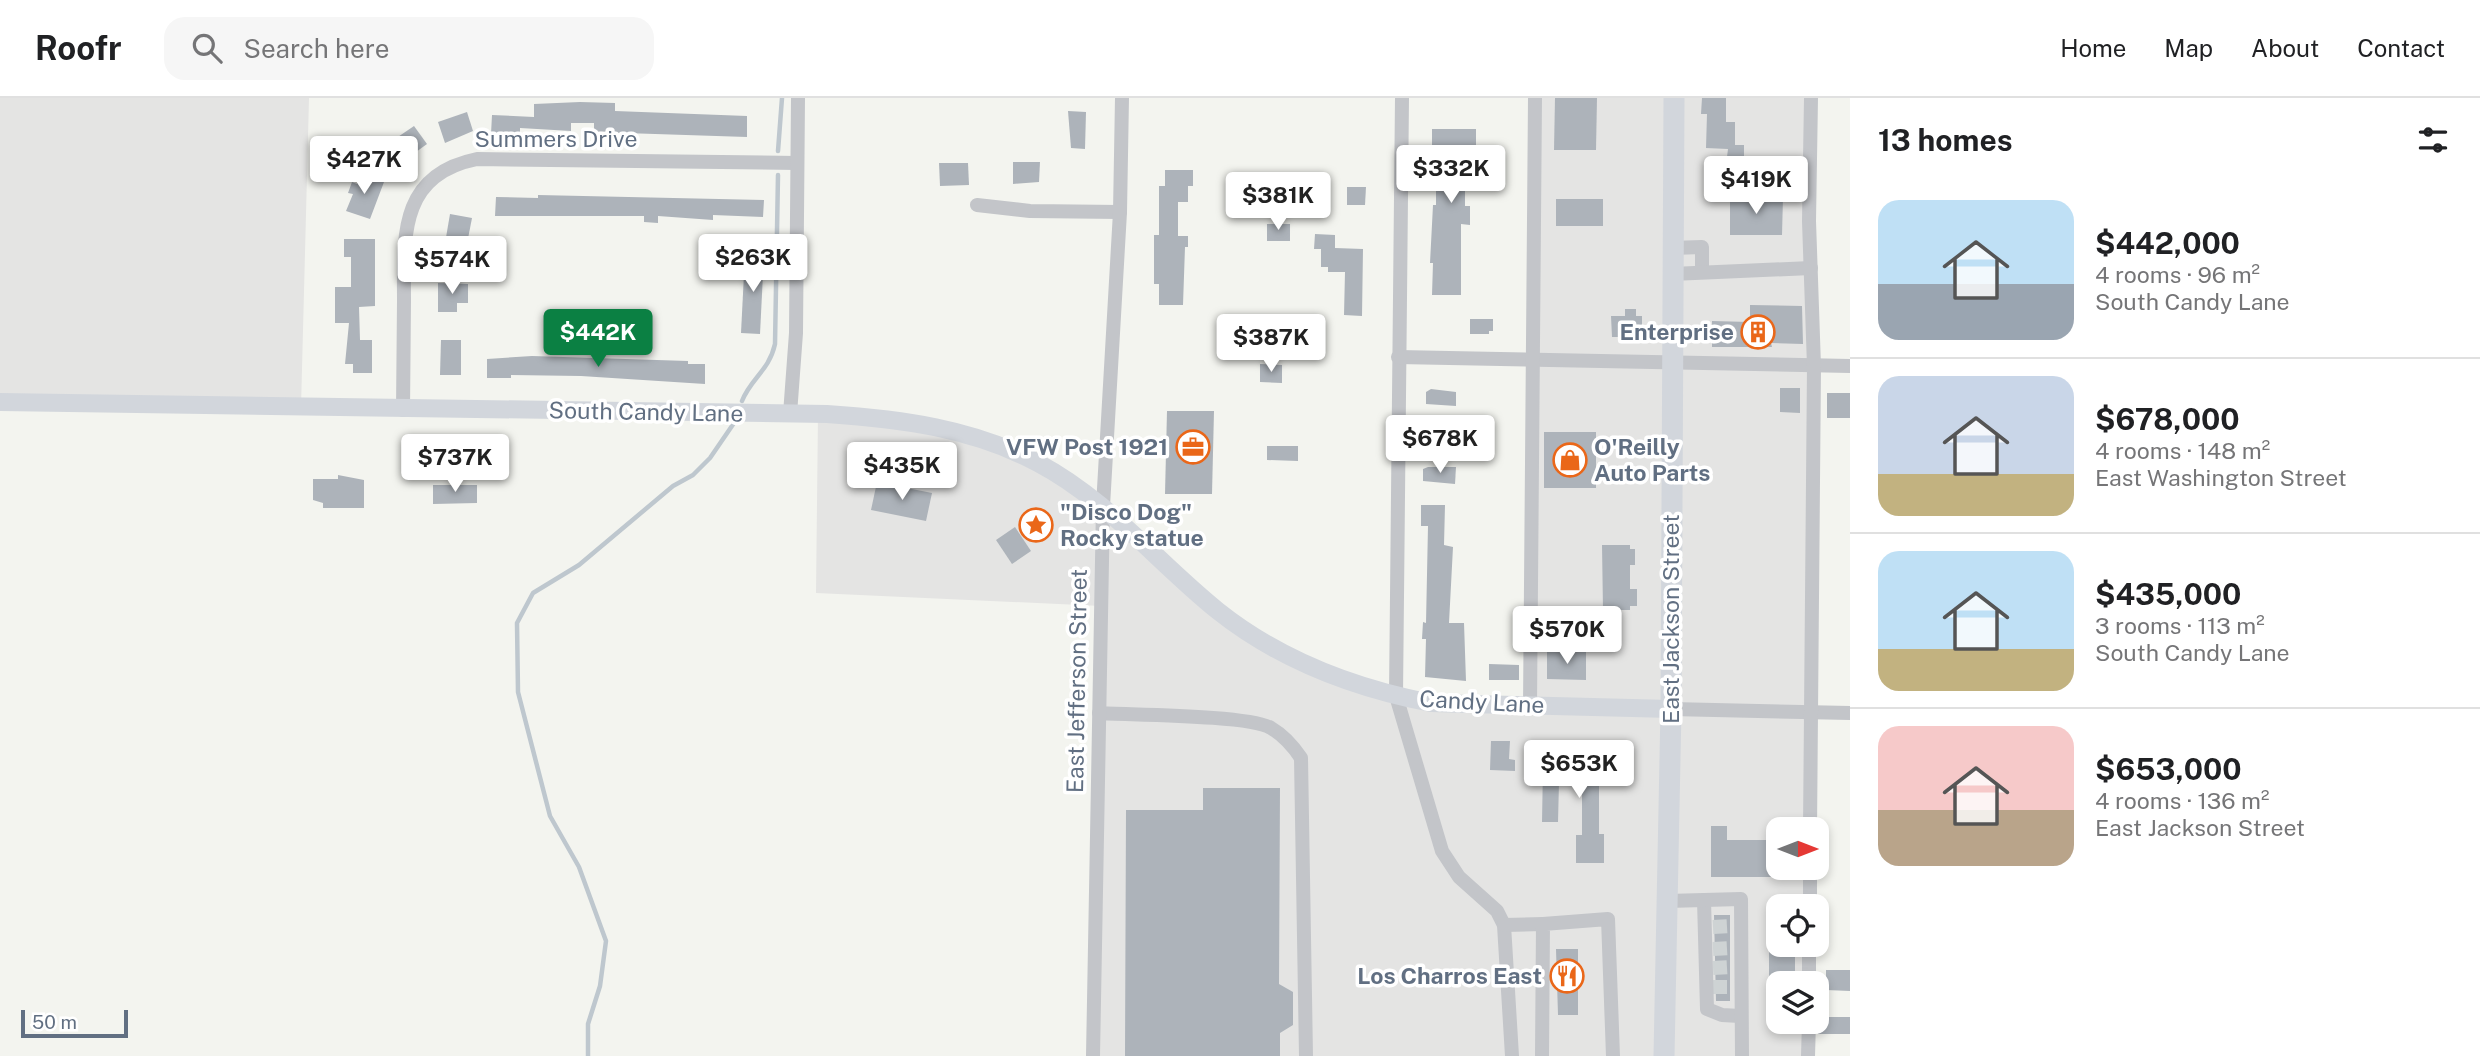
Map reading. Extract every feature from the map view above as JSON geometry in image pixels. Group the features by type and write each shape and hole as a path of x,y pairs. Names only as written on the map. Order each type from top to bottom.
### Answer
{"highway":[{"name":"East Jackson Street","path":"1664,1056 1671,709 1674,98"}],"main road":[{"name":"South Candy Lane","path":"0,402 790,414 900,420 954,430 1040,464 1103,506"},
{"name":"Candy Lane","path":"1103,506 1217,610 1247,633 1308,667 1395,696 1449,704 1671,709"}],"street":[{"path":"790,414 796,333 798,98"},
{"name":"East Jefferson Street","path":"1093,1056 1103,506 1120,212 1122,98"},
{"path":"1402,98 1395,696 1442,852 1459,877 1497,911 1504,925 1512,1056"},
{"path":"1530,706 1535,98"},
{"path":"1810,817 1814,366 1811,98"},
{"name":"Summers Drive","path":"403,410 405,233 410,212 421,192 445,170 477,159 797,163"},
{"path":"977,205 1030,211 1120,212"},
{"path":"1672,248 1702,247 1702,272"},
{"path":"1672,274 1811,268"},
{"path":"1398,357 1850,366"},
{"path":"1671,709 1850,713"},
{"path":"1099,713 1223,719 1269,726 1290,743 1301,758 1306,1056"},
{"path":"1667,901 1741,899 1735,926 1736,987 1742,1056"},
{"path":"1704,900 1709,927 1710,987 1707,1009 1722,1015 1740,1016"},
{"path":"1504,925 1608,919 1613,1056"},
{"path":"1543,998 1550,980 1551,936 1555,932 1570,930 1580,922"},
{"path":"1542,1056 1543,924"},
{"path":"1808,1034 1808,1056"}],"shaded area":[{"path":"0,98 309,98 301,408 0,402"},
{"path":"1535,98 1811,98 1810,817 1766,817 1766,880 1810,880 1810,894 1766,894 1766,957 1809,957 1809,971 1766,971 1766,1034 1809,1034 1808,1056 1095,1056 1101,606 816,593 818,414 900,420 1040,464 1247,633 1395,696 1530,706"}],"building":[{"path":"1555,98 1597,98 1596,150 1554,150"},
{"path":"1702,98 1726,98 1726,122 1735,122 1735,145 1744,145 1744,157 1727,157 1728,149 1706,148 1707,114 1701,114"},
{"path":"615,103 615,111 747,116 747,137 594,132 594,123 571,123 571,131 520,128 520,133 491,134 492,115 534,117 534,104"},
{"path":"1068,111 1086,112 1085,149 1071,148"},
{"path":"467,112 473,131 445,143 438,122"},
{"path":"414,126 427,144 405,160 392,141"},
{"path":"1432,129 1476,129 1476,157 1481,157 1482,170 1465,170 1465,206 1470,206 1470,225 1461,224 1461,295 1432,295 1433,263 1430,263 1433,205 1436,205 1436,151 1432,151"},
{"path":"1013,162 1040,162 1039,182 1013,184"},
{"path":"939,163 968,163 969,185 940,186"},
{"path":"1165,170 1193,170 1193,186 1188,186 1188,202 1178,202 1178,236 1188,236 1188,247 1185,247 1183,305 1159,305 1159,284 1154,284 1154,235 1159,235 1159,186 1165,186"},
{"path":"360,174 384,182 370,219 346,211 353,194 348,193 352,182 357,184"},
{"path":"1347,187 1366,187 1365,205 1347,205"},
{"path":"538,195 764,200 763,217 713,215 713,220 658,216 658,223 644,222 644,216 495,216 496,197 538,198"},
{"path":"1730,196 1783,197 1782,235 1730,235"},
{"path":"1556,199 1603,199 1603,226 1556,226"},
{"path":"450,214 472,218 464,259 443,255"},
{"path":"1267,224 1290,224 1290,241 1267,241"},
{"path":"1315,234 1335,235 1335,248 1363,249 1362,316 1344,315 1345,272 1328,272 1328,267 1321,267 1321,249 1314,249"},
{"path":"344,239 375,239 375,306 359,307 360,340 372,340 372,373 353,373 353,364 345,364 349,323 335,323 335,287 351,287 351,257 344,257"},
{"path":"745,254 764,254 760,334 741,333"},
{"path":"438,283 468,284 468,303 457,303 457,312 438,312"},
{"name":"Enterprise","path":"1750,305 1802,306 1803,344 1712,347 1712,321 1750,322"},
{"path":"1625,309 1636,309 1636,316 1642,316 1642,337 1612,337 1611,316 1625,316"},
{"path":"1470,319 1493,319 1493,331 1489,331 1489,334 1470,334"},
{"path":"441,340 461,340 461,375 440,375"},
{"path":"532,356 688,361 688,364 705,364 705,384 581,376 511,375 511,378 487,378 487,359"},
{"path":"1260,364 1282,365 1282,383 1260,382"},
{"path":"1780,388 1800,388 1800,413 1780,412"},
{"path":"1431,389 1456,392 1456,406 1426,404 1426,392"},
{"path":"1827,393 1850,393 1850,418 1827,418"},
{"path":"1167,411 1214,411 1212,494 1165,494"},
{"name":"O'Reilly Auto Parts","path":"1544,432 1596,432 1596,488 1544,488"},
{"path":"1267,446 1298,446 1298,461 1267,460"},
{"path":"1456,467 1455,484 1423,481 1423,469"},
{"path":"338,475 364,480 364,508 323,508 323,503 313,500 313,479 338,479"},
{"path":"877,482 932,493 926,521 871,510"},
{"path":"433,485 477,485 477,503 433,504"},
{"path":"1421,505 1445,505 1444,545 1453,547 1449,623 1464,623 1466,681 1425,677 1426,639 1422,639 1423,622 1426,623 1428,526 1421,526"},
{"path":"1015,527 1031,551 1012,564 996,540"},
{"path":"1602,545 1630,545 1630,549 1635,549 1635,565 1630,565 1630,589 1637,589 1637,606 1630,606 1630,610 1603,610"},
{"path":"1547,652 1586,652 1586,680 1547,679"},
{"path":"1489,664 1519,665 1519,680 1489,680"},
{"path":"1491,741 1510,741 1509,759 1515,760 1515,771 1490,770"},
{"path":"1582,742 1599,742 1599,763 1605,763 1605,782 1599,782 1599,834 1604,834 1604,863 1576,863 1576,835 1582,835 1582,782 1559,782 1558,822 1542,822 1543,766 1582,763"},
{"path":"1203,788 1280,788 1279,984 1293,992 1293,1025 1280,1033 1280,1056 1125,1056 1126,810 1203,810"},
{"path":"1711,826 1727,826 1727,840 1766,840 1766,877 1711,877"},
{"path":"1714,915 1730,915 1730,1001 1716,1001"},
{"name":"Los Charros East","path":"1556,949 1578,949 1578,1015 1558,1015"},
{"path":"1769,957 1795,957 1795,971 1769,971"},
{"path":"1850,970 1850,991 1829,990 1829,971 1826,971"},
{"path":"1829,1017 1850,1017 1850,1034 1829,1034"}],"waterway":[{"path":"778,151 782,98"},
{"path":"742,401 769,361 775,344 778,175"},
{"path":"588,1056 588,1024 600,986 606,941 579,867 550,816 518,692 517,623 533,593 579,565 673,486 693,475 710,458 734,423"}],"tunnel":[{"path":"1713,927 1730,926"},
{"path":"1713,949 1730,948"},
{"path":"1713,968 1730,967"},
{"path":"1713,987 1730,987"}],"place":[{"name":"Enterprise","path":"1758,332"},
{"name":"VFW Post 1921","path":"1193,447"},
{"name":"O'Reilly Auto Parts","path":"1570,460"},
{"name":"\"Disco Dog\" Rocky statue","path":"1036,525"},
{"name":"Los Charros East","path":"1567,976"}]}
